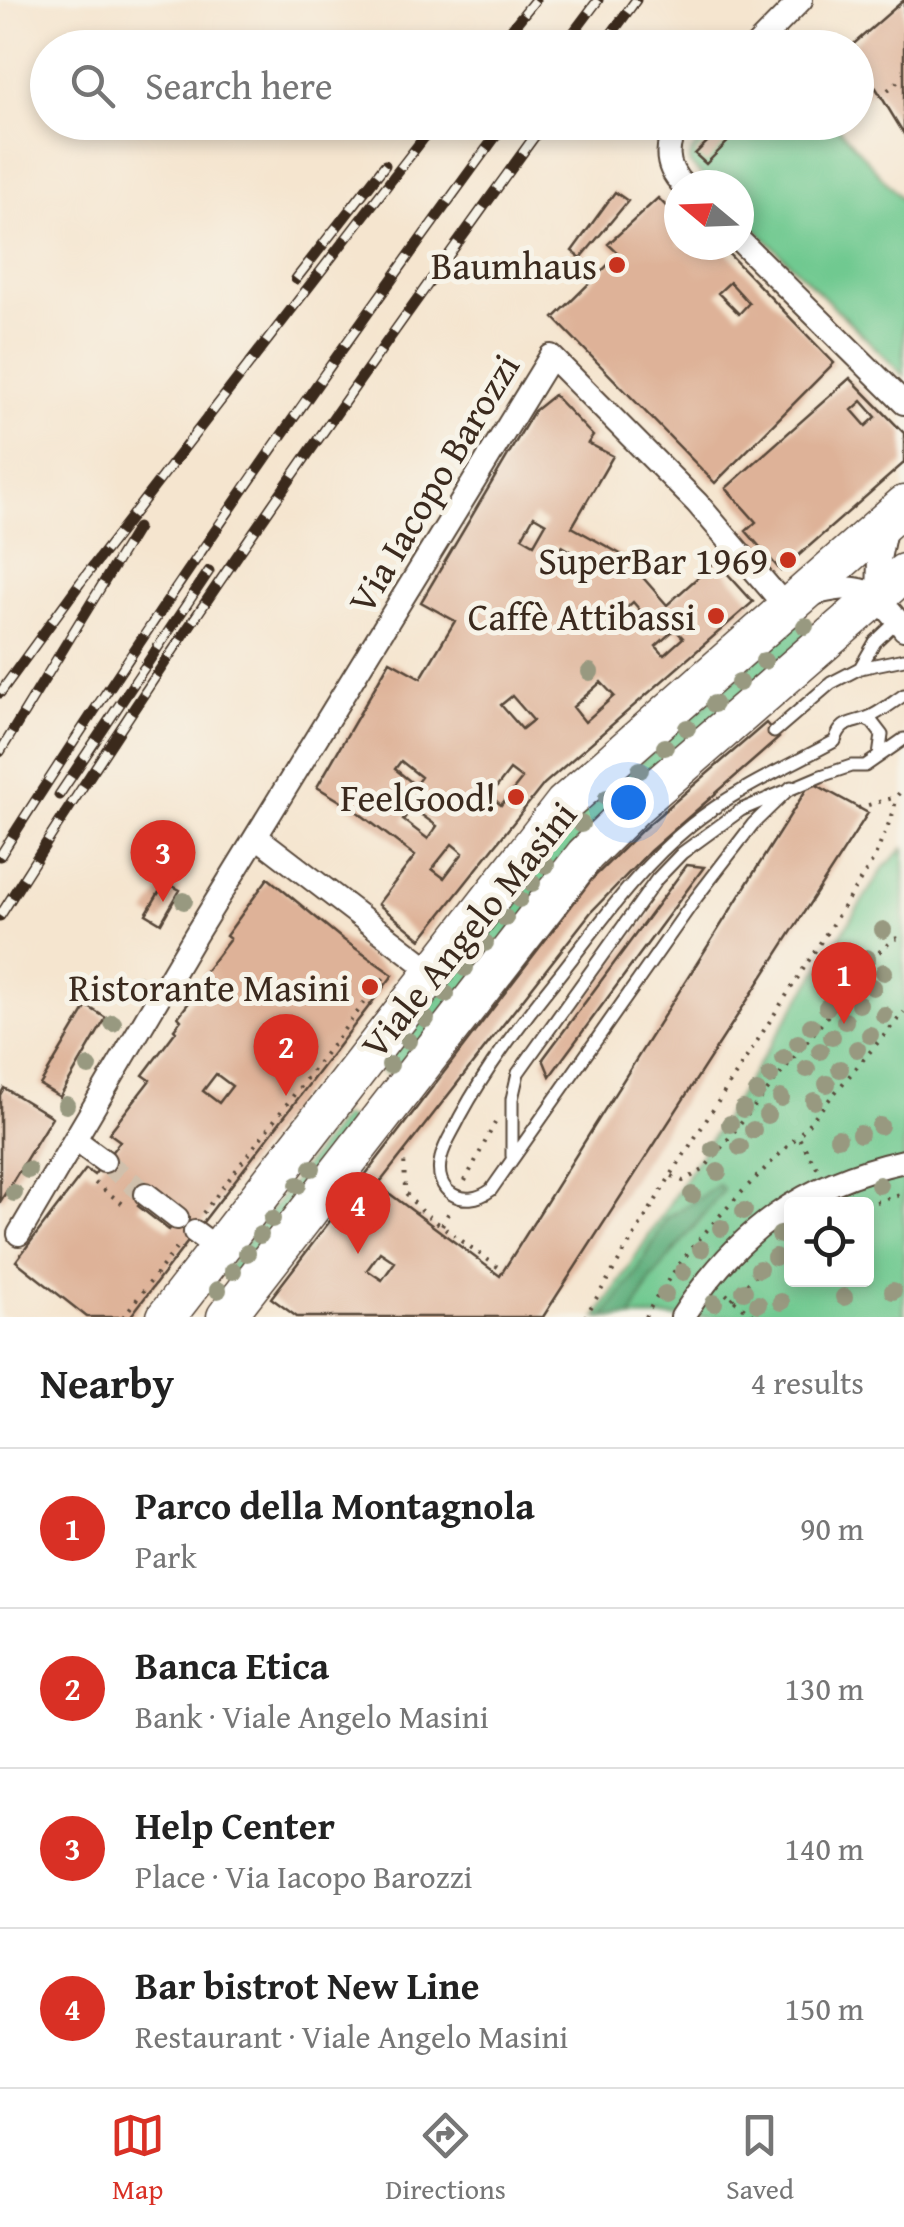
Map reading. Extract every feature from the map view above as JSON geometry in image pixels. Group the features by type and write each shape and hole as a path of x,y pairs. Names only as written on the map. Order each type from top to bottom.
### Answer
{"main road":[{"name":"Viale Angelo Masini","path":"166,1317 193,1233 348,1079 564,804 896,512"},
{"name":"Viale Angelo Masini","path":"228,1316 585,854 619,820 898,611"},
{"path":"348,1079 386,1108"}],"street":[{"path":"772,30 802,0"},
{"path":"671,140 671,170"},
{"path":"754,255 904,403"},
{"name":"Via Iacopo Barozzi","path":"20,1234 196,934 551,356 791,603"},
{"path":"896,512 880,546 898,611"},
{"path":"791,603 832,590 860,590 898,611"},
{"path":"257,837 432,971"},
{"path":"77,1141 104,1162"},
{"path":"682,1317 706,1278 750,1233 802,1196 860,1170 904,1160"},
{"path":"146,1194 193,1233"}],"lane":[{"path":"860,668 898,611"},
{"path":"774,732 831,682 860,668 904,658"},
{"path":"851,766 839,756 837,732 848,721 865,719 904,695"},
{"path":"865,719 882,736 877,758"},
{"path":"511,1160 512,1099 524,1061 667,868 727,817 791,787 851,766 865,766 904,738"},
{"path":"791,787 738,841 640,973 486,1194 474,1200 457,1198 442,1185 440,1160 478,1084 502,1047 630,885 705,814 835,740"}],"path":[{"path":"880,96 904,76"},
{"path":"584,1317 874,859 896,797 904,787"},
{"path":"858,808 896,797"},
{"path":"671,1176 683,1181 703,1170 881,950 894,939 904,937"},
{"path":"123,1317 193,1233 389,972"},
{"path":"645,1317 700,1239 798,1136 904,1012"},
{"path":"442,1225 485,1136 512,1099"},
{"path":"798,1136 827,1185"},
{"path":"404,1152 405,1192 433,1222 503,1271"},
{"path":"874,1202 904,1194"},
{"path":"732,1299 784,1249"},
{"path":"706,1278 755,1317"}],"green space":[{"path":"703,140 849,140 904,202 904,376 754,228 754,170 696,170 689,163 692,151"},
{"path":"802,618 812,629 394,1071 384,1073 381,1067 573,822"},
{"path":"904,848 904,1317 597,1317 884,867"},
{"path":"343,1116 352,1121 351,1127 237,1276 227,1268"},
{"path":"719,1185 722,1192 650,1281 631,1317 604,1317 638,1270 667,1218"}],"building":[{"path":"904,0 904,134 874,90 874,30 870,30"},
{"path":"709,140 729,140 706,164 695,154"},
{"path":"615,192 628,201 581,258 572,251"},
{"path":"658,198 664,204 664,260 734,260 834,363 715,483 554,318 619,254 608,244","holes":["730,282 749,303 739,314 718,293"]},
{"path":"850,378 904,433 904,463 781,571 746,531 756,522 726,488","holes":["862,401 876,417 866,426 852,410"]},
{"path":"554,395 593,436 588,443 613,456 572,527 624,556 667,605 716,561 753,602 544,784 421,939 378,904 415,856 355,810 317,787 390,661 421,678 455,621 421,602 534,411","holes":["534,516 546,523 534,544 522,537","554,546 562,546 581,557 574,569 549,554","633,602 651,623 642,631 624,610","675,629 683,638 664,655 656,646","601,682 614,696 585,722 573,707","512,696 533,720 522,729 501,705","401,761 421,777 415,785 395,769","510,770 522,779 501,805 490,796","412,808 437,826 428,839 403,820","452,844 463,853 444,878 432,869"]},
{"path":"766,723 779,738 650,851 591,912 378,1185 500,1276 811,782 868,813 543,1317 297,1317 271,1298 592,879 642,830","holes":["380,1252 395,1262 382,1280 367,1270"]},
{"path":"687,865 704,867 550,1076 543,1059"},
{"path":"268,878 393,975 130,1317 87,1317 16,1261 86,1169 94,1175 120,1141 109,1133 150,1080 143,1075 176,1031 181,1020 178,1017 206,980 202,976 230,939 226,936","holes":["216,1074 232,1086 219,1103 203,1091","153,1185 184,1210 169,1230 138,1206"]},
{"path":"165,882 180,890 161,923 146,914"},
{"path":"87,1006 106,1018 60,1097 40,1085"},
{"path":"4,1088 52,1117 0,1202 0,1095"}],"tunnel":[{"path":"104,1161 146,1194"}],"railway":[{"path":"511,30 535,0"},
{"path":"576,30 598,0"},
{"path":"614,30 636,0"},
{"path":"0,693 80,583 422,140"},
{"path":"0,856 247,485 493,140"},
{"path":"0,916 266,514 532,140"},
{"path":"296,279 385,165"},
{"path":"0,752 137,528"},
{"path":"59,795 209,571"}],"place":[{"name":"Baumhaus","path":"617,265"},
{"name":"SuperBar 1969","path":"788,560"},
{"name":"Caffè Attibassi","path":"716,616"},
{"name":"FeelGood!","path":"516,797"},
{"name":"Help Center","path":"163,902"},
{"name":"Ristorante Masini","path":"370,987"},
{"name":"Parco della Montagnola","path":"844,1024"},
{"name":"Banca Etica","path":"286,1096"},
{"name":"Bar bistrot New Line","path":"358,1254"}]}
